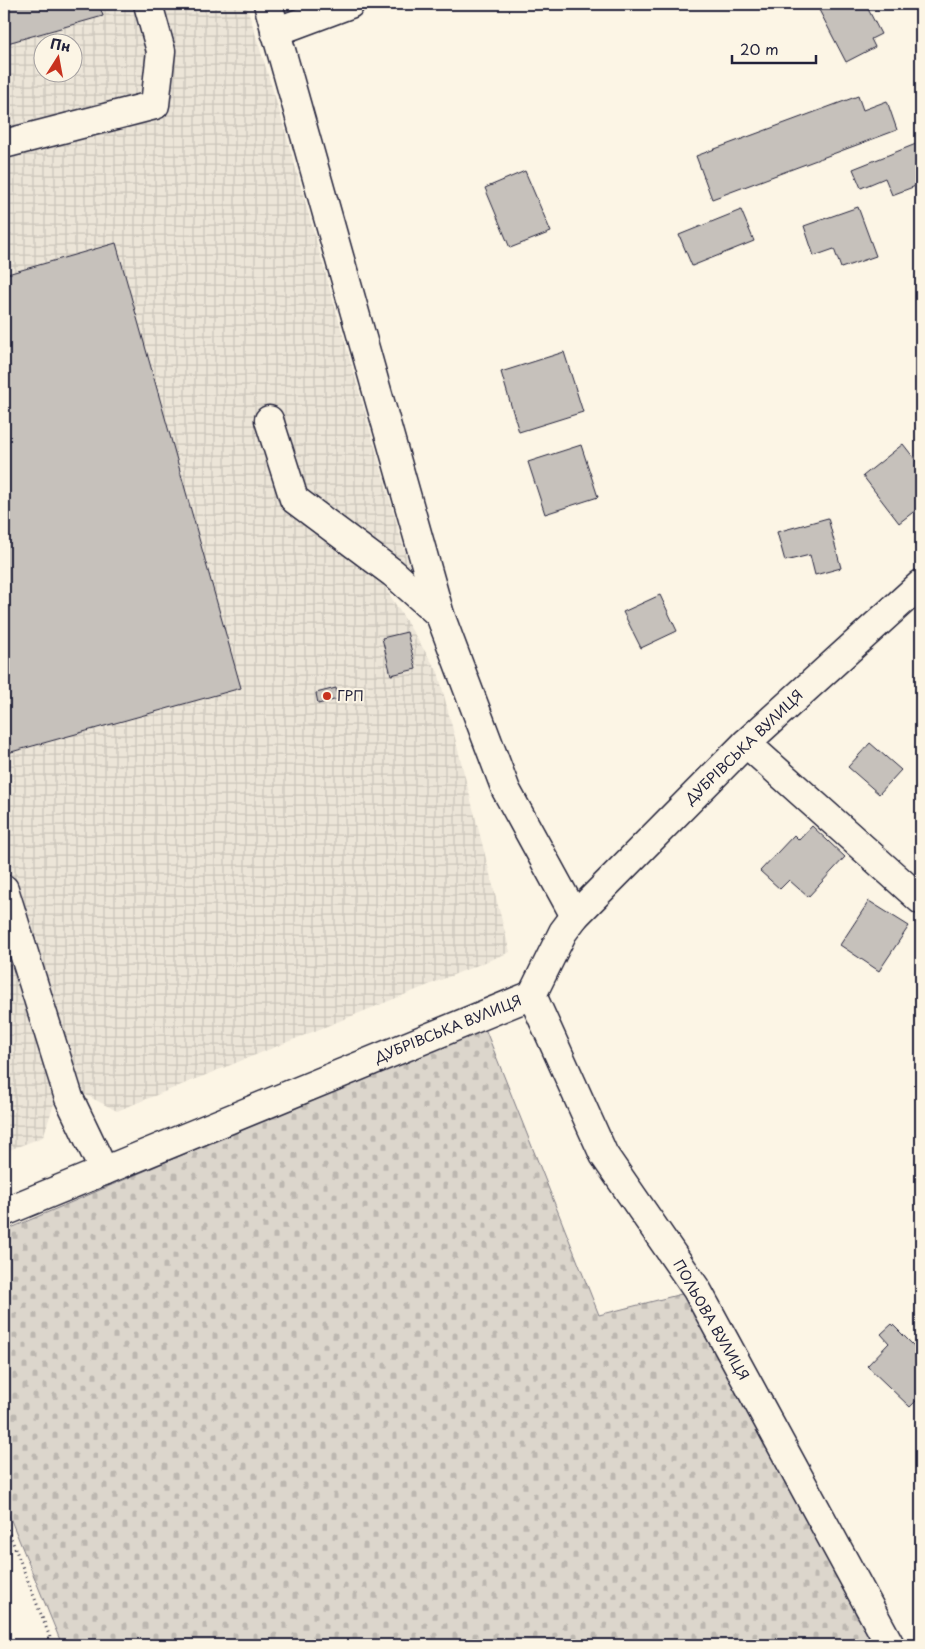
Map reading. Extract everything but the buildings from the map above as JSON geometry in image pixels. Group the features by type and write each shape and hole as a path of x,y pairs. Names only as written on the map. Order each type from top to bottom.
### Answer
{"street":[{"path":"4,144 155,105 161,51 148,4"},
{"path":"268,4 440,615 506,790 575,916"},
{"path":"275,32 350,4"},
{"path":"269,420 294,499 393,573 440,615"},
{"name":"ДУБРІВСЬКА ВУЛИЦЯ","path":"4,1212 532,995 563,932 575,916 746,743 921,584"},
{"path":"746,743 921,900"},
{"path":"4,889 70,1098 104,1171"},
{"name":"ПОЛЬОВА ВУЛИЦЯ","path":"532,995 604,1154 697,1290 890,1645"}],"path":[{"path":"4,1520 54,1645"}],"shaded area":[{"path":"4,4 246,4 280,113 409,567 379,578 438,672 510,952 117,1111 84,1094 54,1104 43,1137 4,1152"}],"green space":[{"path":"484,1026 599,1315 697,1290 890,1645 62,1645 4,1503 4,1231"}],"place":[{"name":"ГРП","path":"327,696"}]}
